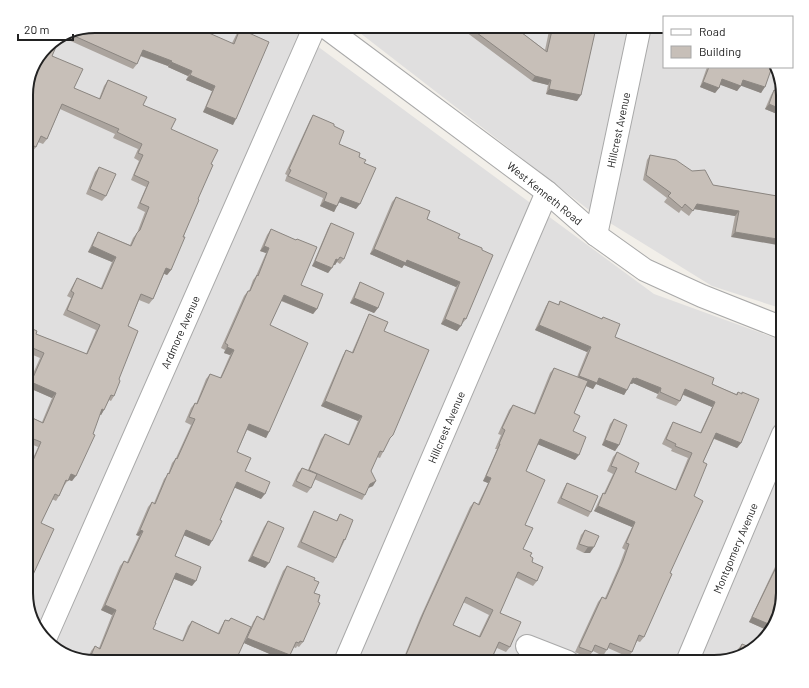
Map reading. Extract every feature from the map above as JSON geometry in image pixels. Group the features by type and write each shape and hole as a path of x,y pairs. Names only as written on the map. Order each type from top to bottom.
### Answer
{"street":[{"name":"Ardmore Avenue","path":"48,633 312,33"},
{"name":"West Kenneth Road","path":"333,33 547,192 596,234 645,270 702,296 776,325"},
{"name":"Hillcrest Avenue","path":"596,234 639,33"},
{"name":"Hillcrest Avenue","path":"348,655 547,192"},
{"name":"Montgomery Avenue","path":"690,655 776,451"},
{"path":"527,646 550,655"}],"shaded area":[{"path":"95,33 300,33 654,294 776,338 776,593 773,613 768,624 761,634 741,649 730,653 714,655 95,655 75,652 64,647 54,640 39,620 33,597 33,91 39,68 54,48 64,41 83,34"},
{"path":"360,33 663,33 663,68 770,68 774,79 776,95 776,307 712,286 589,210"}],"building":[{"path":"95,33 209,33 234,44 238,33 249,33 269,42 236,119 206,107 215,86 190,75 192,71 171,62 172,61 143,50 137,64 75,37"},
{"path":"477,33 522,33 547,52 551,33 595,33 581,95 549,89 551,80 535,76"},
{"path":"56,46 52,56 83,69 74,88 100,99 108,80 147,97 143,105 176,119 171,129 218,150 211,164 213,165 198,199 199,200 183,237 185,237 171,270 166,268 153,299 141,294 128,326 138,331 114,396 111,395 104,410 102,409 93,434 95,435 76,476 71,474 68,481 66,480 59,496 55,494 41,523 54,529 33,575 33,461 41,442 33,439 33,418 43,423 56,393 33,383 33,378 44,353 33,348 33,329 37,331 36,334 87,354 100,325 67,310 74,293 71,291 77,278 102,289 116,257 92,246 98,232 131,246 140,230 149,207 140,203 149,182 134,175 143,155 138,153 142,144 117,132 119,129 62,104 47,139 41,136 36,147 34,146 33,148 33,91 35,79 39,68 46,57"},
{"path":"709,68 770,68 771,70 765,87 743,80 741,86 722,79 719,88 703,82"},
{"path":"774,90 775,91 776,107 769,104"},
{"path":"313,115 334,124 334,126 344,131 339,144 360,153 359,157 366,160 364,163 376,168 360,204 341,197 337,206 324,201 327,193 288,176 291,170 289,169"},
{"path":"650,155 676,160 692,171 705,170 713,185 776,196 776,239 735,232 739,211 697,204 693,211 685,204 682,208 668,196 671,193 646,175"},
{"path":"99,167 116,174 106,196 90,189"},
{"path":"396,197 430,211 427,219 460,234 458,238 482,248 482,250 493,255 466,319 464,318 461,326 445,319 460,282 407,260 406,263 374,249"},
{"path":"331,223 354,233 344,259 340,257 338,260 336,259 332,268 315,261"},
{"path":"271,229 317,247 301,285 323,294 317,309 284,295 270,325 308,343 269,432 249,424 237,452 251,458 245,471 270,482 265,494 237,482 220,520 222,521 212,541 186,530 175,556 201,567 196,581 176,573 153,629 183,641 192,621 219,634 225,620 229,621 231,618 251,627 238,655 91,655 95,646 100,649 116,610 105,605 124,561 128,563 143,531 140,530 152,502 155,504 168,473 169,474 176,458 177,459 195,419 189,417 195,403 197,404 210,374 221,378 234,350 227,347 228,345 225,343 248,291 250,291 257,275 258,276 269,248 264,246"},
{"path":"360,282 384,293 378,308 354,298"},
{"path":"549,301 559,305 560,301 602,319 603,317 620,324 615,337 714,378 712,384 737,395 738,392 742,394 742,392 759,399 741,443 716,433 703,462 707,464 694,496 703,501 670,573 672,574 644,637 639,635 632,652 610,643 607,650 595,645 592,652 579,647 602,597 606,599 623,561 629,544 626,543 635,522 598,506 603,493 605,494 617,468 611,466 617,452 639,463 635,472 676,490 692,453 675,446 676,444 666,439 673,422 701,433 715,402 685,389 680,401 660,392 661,388 636,378 633,378 627,390 599,378 597,383 579,376 591,347 539,325"},
{"path":"369,314 388,322 384,331 429,350 393,435 383,452 380,451 371,471 376,481 370,484 365,495 309,470 325,434 349,445 362,416 325,401 346,350 353,353"},
{"path":"554,368 588,381 574,413 580,416 573,431 586,437 579,455 540,439 526,471 545,480 525,525 533,528 523,549 532,553 530,556 533,558 532,562 543,567 537,581 518,572 500,613 521,622 510,647 499,642 493,655 406,655 474,502 479,505 491,478 486,476 505,430 502,428 513,405 535,414","holes":["466,597 493,610 480,637 453,625"]},
{"path":"614,419 627,425 619,445 605,440"},
{"path":"302,468 317,474 311,488 296,481"},
{"path":"567,483 598,496 591,512 561,498"},
{"path":"314,511 337,521 340,514 353,520 336,558 301,542"},
{"path":"268,521 284,528 269,563 252,556"},
{"path":"585,530 599,536 594,547 579,544"},
{"path":"287,566 315,578 314,580 319,582 314,593 320,595 318,602 320,603 303,642 296,642 290,655 247,638 257,616 264,620"},
{"path":"776,567 775,601 773,613 768,624 752,617"},
{"path":"742,644 746,646 741,649 740,649"}]}
